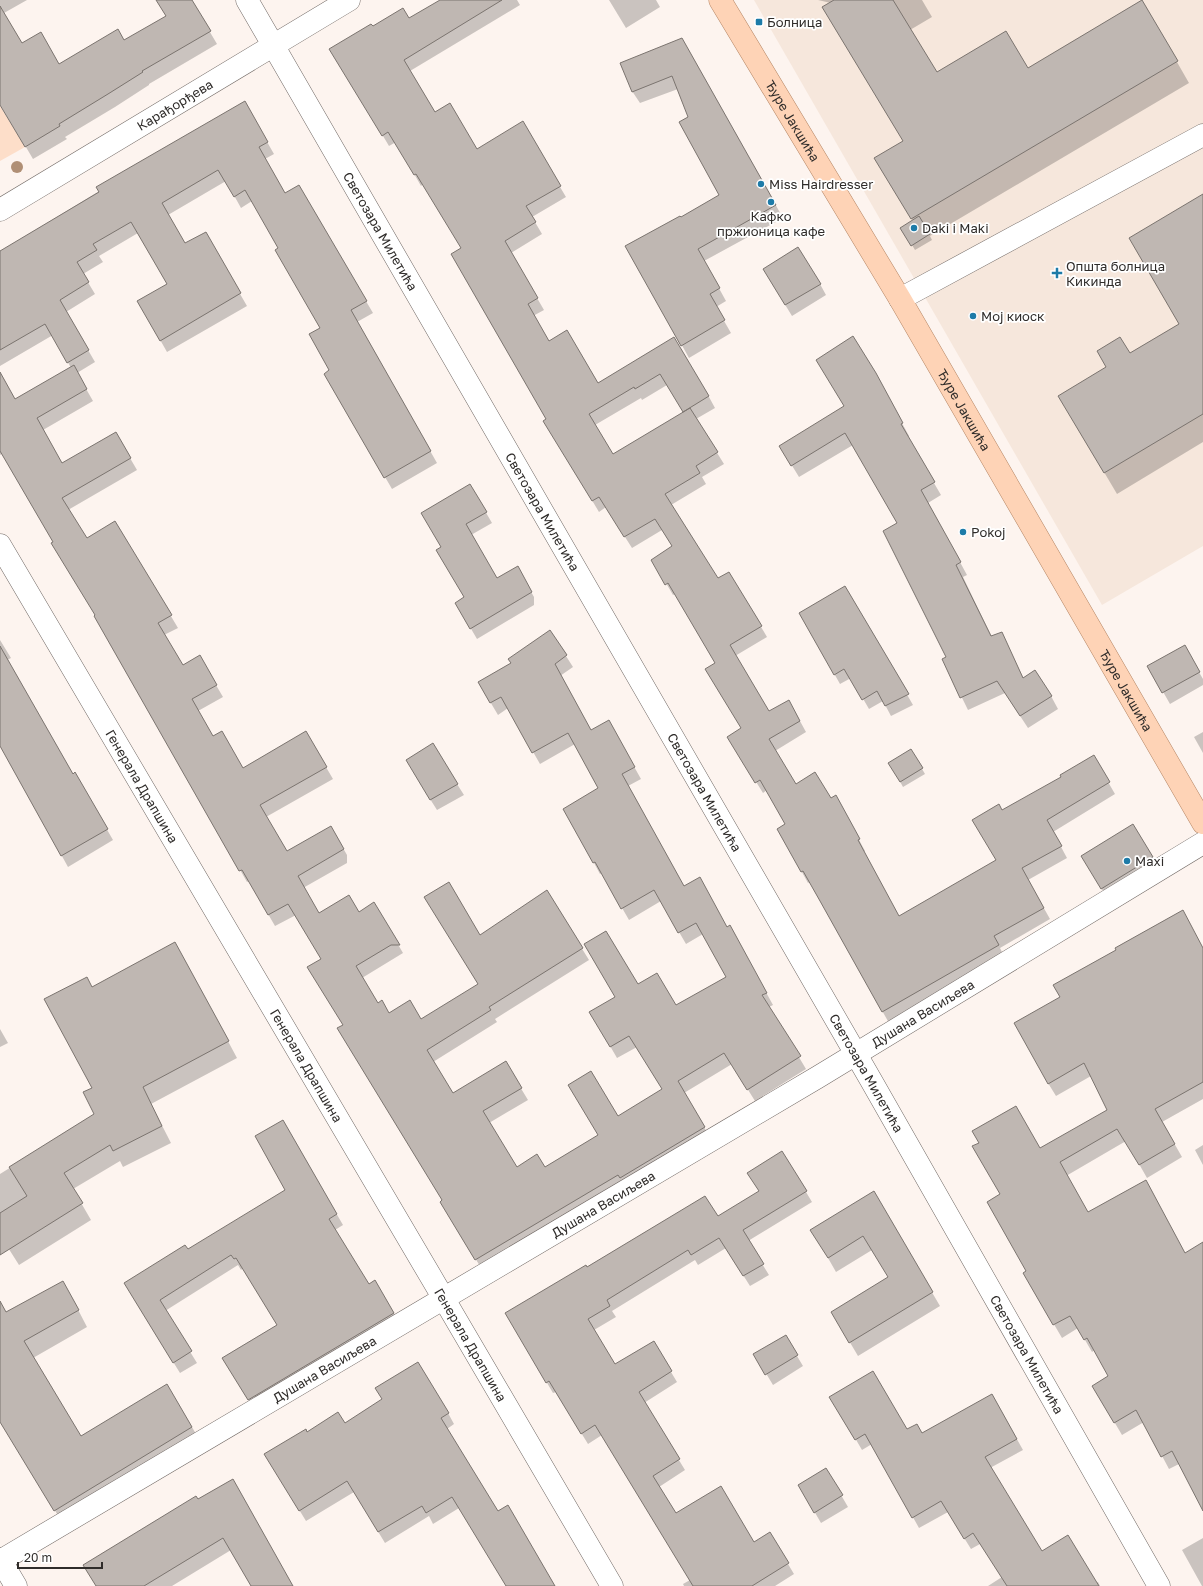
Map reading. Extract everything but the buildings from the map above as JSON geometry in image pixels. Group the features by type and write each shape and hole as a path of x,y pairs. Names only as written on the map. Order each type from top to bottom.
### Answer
{"main road":[{"name":"Ђуре Јакшића","path":"720,0 900,299 1203,823"}],"street":[{"name":"Светозара Милетића","path":"247,0 856,1054 1159,1586"},
{"name":"Карађорђева","path":"0,210 349,0"},
{"path":"900,299 1203,136"},
{"name":"Генерала Драпшина","path":"0,545 612,1586"},
{"name":"Душана Васиљева","path":"0,1560 856,1054 1203,843"},
{"path":"0,1560 16,1586"}],"shaded area":[{"name":"Општа болница Кикинда","path":"754,0 1203,0 1203,546 1102,605"},
{"path":"0,106 25,147 0,161"}],"place":[{"name":"Болница","path":"759,22"},
{"name":"Miss Hairdresser","path":"761,184"},
{"name":"Кафко пржионица кафе","path":"771,202"},
{"name":"Daki i Maki","path":"914,228"},
{"name":"Општа болница Кикинда","path":"1057,273"},
{"name":"Мој киоск","path":"973,316"},
{"name":"Pokoj","path":"963,532"},
{"name":"Maxi","path":"1127,861"}]}
